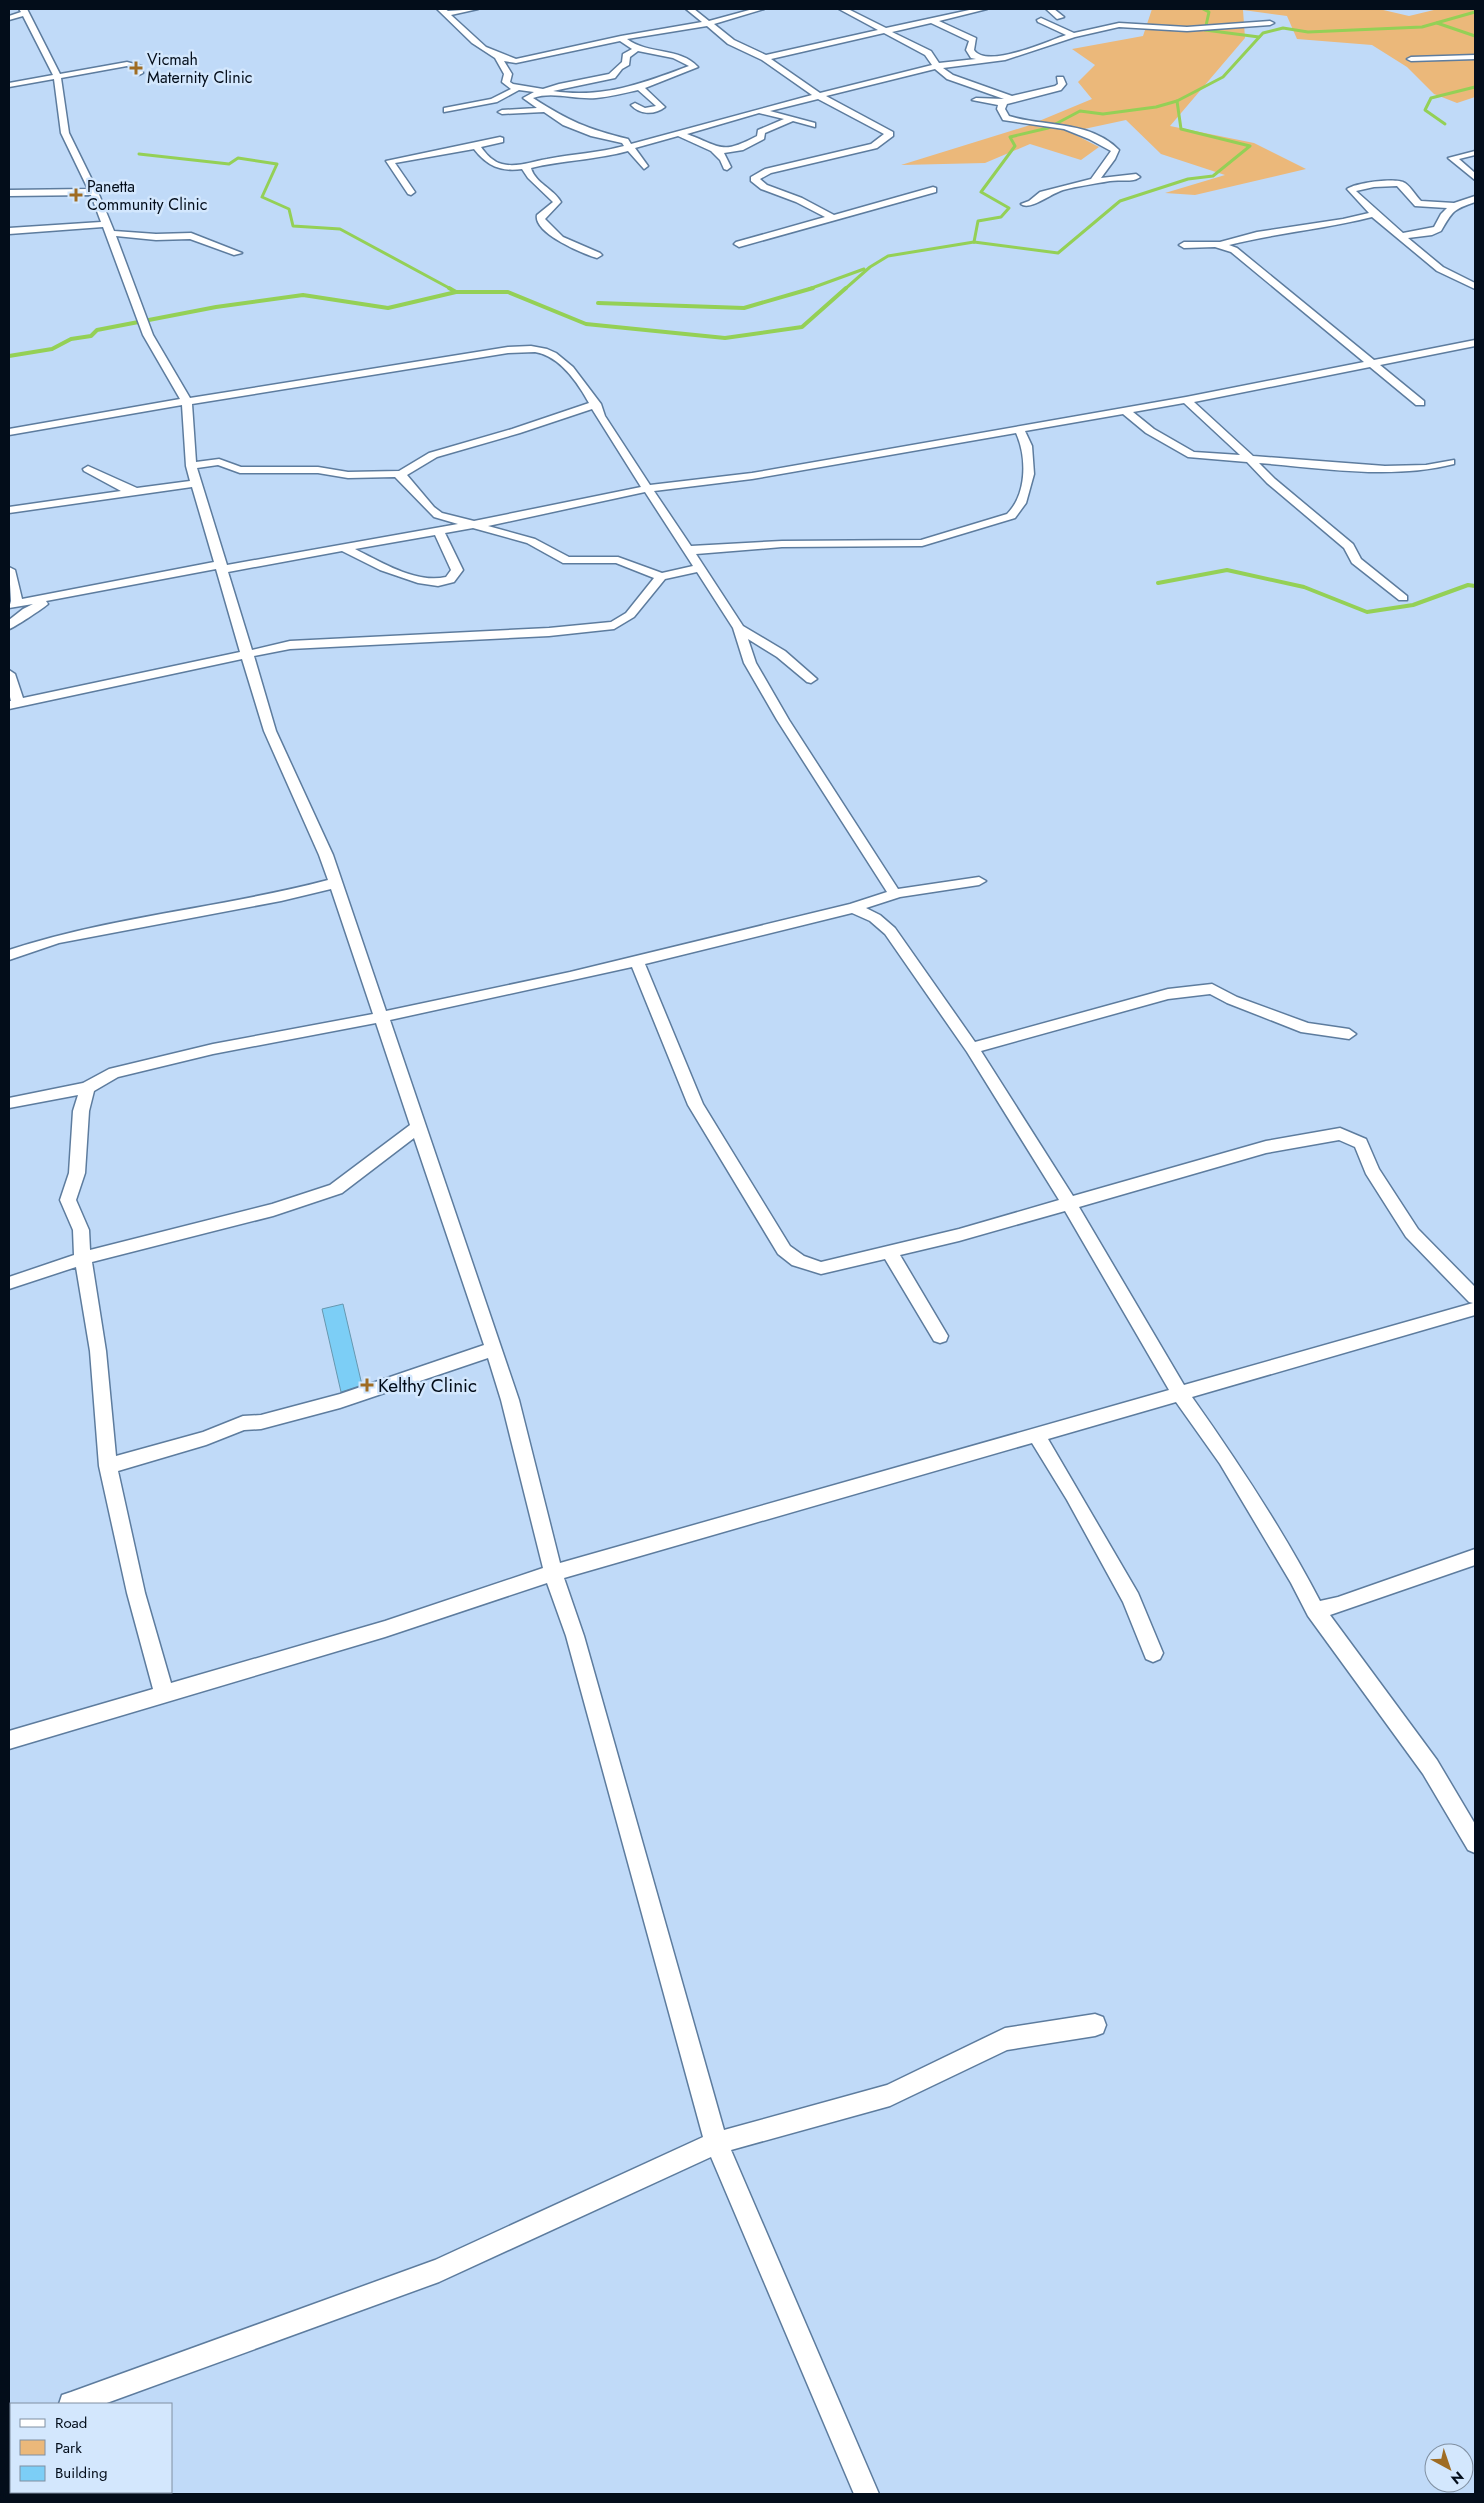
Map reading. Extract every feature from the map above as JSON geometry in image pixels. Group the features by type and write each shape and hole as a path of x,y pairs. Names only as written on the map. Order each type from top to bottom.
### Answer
{"street":[{"path":"444,11 474,9"},
{"path":"690,9 730,42 764,58 817,95 890,134 874,146 768,171 754,179 764,188 799,200 832,218"},
{"path":"444,11 470,38 499,58 516,61 622,38 706,24 760,9"},
{"path":"843,9 882,31 928,53 936,66 950,77 1012,99"},
{"path":"937,9 946,16"},
{"path":"764,58 983,9"},
{"path":"1050,9 1060,17"},
{"path":"9,18 24,11 57,76 66,133 94,192 133,291 139,315 148,335 186,402 194,475 249,654 270,731 326,855 510,1400 553,1573 575,1636 716,2143 867,2494"},
{"path":"931,20 973,40 970,50 974,56 987,60"},
{"path":"1041,20 1073,35"},
{"path":"476,146 491,164 506,168 554,160 582,159 817,95 936,66 1011,57 1073,35 1119,25 1195,28 1270,22"},
{"path":"499,58 508,74 506,82 516,88 570,96 597,96 641,87 694,67 690,63 672,55 637,49 622,38"},
{"path":"637,49 626,56 626,63 605,79 568,84 528,98 566,124 594,134 625,141 628,147 638,154 644,166"},
{"path":"1411,60 1475,58"},
{"path":"9,85 127,64 138,66 139,73"},
{"path":"618,70 629,76 661,107 646,112 640,110 635,105"},
{"path":"976,100 1003,103 1058,88 1062,84 1060,79"},
{"path":"447,110 506,96 511,94 516,88"},
{"path":"1003,103 1002,114 1006,118 1024,124 1050,124 1091,135 1116,150 1108,164 1097,173 1095,182"},
{"path":"502,112 545,110"},
{"path":"759,111 794,118 812,125"},
{"path":"719,151 750,144 762,138 762,132 794,118"},
{"path":"678,133 719,151 725,158 726,168"},
{"path":"412,192 390,161 500,140"},
{"path":"1475,153 1452,158 1475,177"},
{"path":"527,166 525,169 527,173 551,193 557,202 554,207 540,217 541,220 560,239 597,255"},
{"path":"1025,204 1032,203 1051,191 1112,178 1136,176"},
{"path":"1475,200 1455,206 1418,204 1403,186 1395,182 1351,189 1374,210 1374,214 1440,269 1475,286"},
{"path":"739,244 933,190"},
{"path":"9,193 94,192"},
{"path":"1402,236 1432,232 1438,229 1445,214 1455,206"},
{"path":"1184,245 1220,245 1257,235 1350,220 1374,214"},
{"path":"9,231 106,224"},
{"path":"110,233 156,237 191,236 237,253"},
{"path":"1220,245 1234,250 1420,403"},
{"path":"9,570 13,605 342,547 421,524 438,530 474,524 649,488 752,476 1186,400 1318,376 1372,362 1475,343"},
{"path":"9,432 294,383 524,349 545,351 559,359 575,374 596,404 600,416 739,628 750,663 783,720 895,894"},
{"path":"1186,400 1222,431 1270,481 1349,546 1356,561 1403,598"},
{"path":"9,510 136,492 194,475 219,462 240,470 318,470 348,475 375,473 400,475 434,455 516,431 596,404"},
{"path":"1124,410 1150,431 1184,452 1204,457 1320,463 1385,469 1426,468 1450,462"},
{"path":"516,431 569,424 600,416"},
{"path":"686,549 698,551 782,544 922,542 1011,516 1019,510 1028,480 1027,447 1019,428"},
{"path":"88,469 120,487 136,492"},
{"path":"400,475 431,511 441,516 535,542 554,556 567,561 583,559 618,560 661,577 699,568"},
{"path":"421,524 425,503"},
{"path":"342,547 412,579 439,583 456,576 457,570 438,530"},
{"path":"9,674 13,704 249,654 311,643 549,632 614,625 630,615 661,577"},
{"path":"9,626 27,611 60,596"},
{"path":"739,628 781,654 811,679"},
{"path":"9,1103 87,1088 114,1072 213,1049 382,1017 570,976 853,908 895,894 979,881"},
{"path":"9,956 56,939 272,899 335,882"},
{"path":"853,908 874,918 890,931 972,1048 1068,1204 1180,1394 1226,1459 1298,1577 1315,1610 1430,1767 1471,1840 1475,1842"},
{"path":"9,1740 385,1629 553,1573 1474,1309 1412,1232 1372,1170 1361,1143 1340,1134 1266,1147 1121,1187 1068,1204 889,1252 821,1268 798,1261 784,1250 696,1104 636,960"},
{"path":"972,1048 1168,994 1212,989 1232,1000 1306,1028 1349,1034"},
{"path":"87,1088 81,1111 77,1173 68,1200 81,1230 80,1242 98,1351 108,1466 136,1593 164,1694"},
{"path":"9,1283 83,1258 273,1210 336,1189 419,1126"},
{"path":"889,1252 940,1336"},
{"path":"108,1466 206,1438 243,1423 261,1422 340,1401 494,1350"},
{"path":"1036,1435 1073,1495 1132,1599 1153,1653"},
{"path":"1315,1610 1338,1605 1475,1557"},
{"path":"74,2403 439,2270 716,2143 890,2096 1005,2038 1095,2025"}],"green space":[{"path":"1152,9 1379,9 1409,16 1438,9 1475,9 1475,97 1457,103 1434,94 1407,67 1372,45 1297,39 1287,16 1243,10 1245,38 1170,126 1254,143 1306,169 1195,195 1165,193 1225,175 1161,154 1126,120 1070,132 1099,147 1081,160 1030,144 985,163 901,165 1027,126 1092,99 1078,82 1095,65 1072,49 1143,36"}],"building":[{"name":"Kelthy Clinic","path":"343,1304 362,1385 341,1392 322,1309"}],"waterway":[{"path":"1203,9 1209,12 1205,30 1259,37"},
{"path":"1177,101 1223,77 1263,33 1283,28 1308,32 1422,27 1475,12"},
{"path":"1437,23 1475,36"},
{"path":"1445,124 1425,110 1431,98 1475,87"},
{"path":"974,242 1058,253 1120,201 1188,179 1213,176 1250,146 1181,129 1177,101"},
{"path":"974,242 978,221 1001,217 1009,208 981,192 1015,146 1010,137 1048,128 1080,111 1103,114 1156,107 1177,101"},
{"path":"139,154 229,164 238,158 277,164 262,197 289,209 293,226 340,229 451,289"},
{"path":"845,289 870,267 888,256 974,242"},
{"path":"809,289 864,269"},
{"path":"449,288 456,292"},
{"path":"598,303 744,308 813,288"},
{"path":"456,292 508,292 586,324 725,338 802,327 846,288"},
{"path":"9,356 52,349 71,339 91,336 97,330 216,307 303,295 388,308 456,292"},
{"path":"1158,583 1227,570 1304,587 1367,612 1413,605 1468,585 1475,586"}],"place":[{"name":"Vicmah Maternity Clinic","path":"136,68"},
{"name":"Panetta Community Clinic","path":"76,195"},
{"name":"Kelthy Clinic","path":"367,1385"}]}
